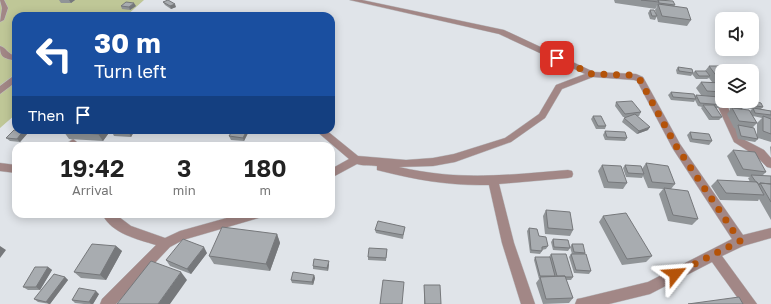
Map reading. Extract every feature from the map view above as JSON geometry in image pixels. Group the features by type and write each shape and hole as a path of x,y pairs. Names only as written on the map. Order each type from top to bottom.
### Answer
{"street":[{"path":"0,20 5,8 1,0"},
{"path":"353,0 501,32 592,74"},
{"path":"0,48 6,56 12,58"},
{"path":"335,172 356,160 406,164 433,162 455,158 508,140 542,116 559,87 592,74 629,75 640,80 676,146 740,241"},
{"path":"0,91 12,80"},
{"path":"723,108 737,140 760,153 771,164"},
{"path":"325,134 334,142"},
{"path":"335,142 356,160 415,175 447,180 493,180 568,174"},
{"path":"0,166 12,168"},
{"path":"493,180 508,246 528,304"},
{"path":"111,218 124,229 166,243"},
{"path":"107,304 166,243 180,236 244,218"},
{"path":"582,304 650,288 740,241 771,233"},
{"path":"713,254 750,304"}],"green space":[{"path":"0,0 144,0 130,12 12,12 12,118 0,128"}],"building":[{"path":"168,0 175,4 170,6 163,2"},
{"path":"641,0 658,0 659,2"},
{"path":"658,0 673,1 675,5 659,3"},
{"path":"126,2 134,3 129,7 121,6"},
{"path":"658,4 687,8 691,20 662,16"},
{"path":"650,10 654,10 657,16 652,16"},
{"path":"709,66 715,66 715,74"},
{"path":"678,67 692,69 693,73 679,71"},
{"path":"695,71 706,71 710,76 699,76"},
{"path":"701,82 715,83 715,92 707,91"},
{"path":"671,92 694,94 696,99 673,97"},
{"path":"696,95 715,97 715,104 700,103"},
{"path":"632,101 641,112 625,114 616,102"},
{"path":"759,103 761,103 763,107 759,106"},
{"path":"703,105 714,105 722,117 712,117"},
{"path":"732,108 749,110 757,123 739,121"},
{"path":"753,108 771,111 771,115 755,113"},
{"path":"635,114 650,127 639,131 624,118"},
{"path":"593,116 601,116 606,126 598,126"},
{"path":"763,116 771,119 771,134 763,131"},
{"path":"738,125 754,128 758,139 741,136"},
{"path":"605,131 625,132 627,138 607,137"},
{"path":"12,132 12,134 21,134 17,139 6,138"},
{"path":"690,132 709,134 712,141 692,139"},
{"path":"230,134 245,134 243,138 229,136"},
{"path":"733,150 755,152 766,172 743,169"},
{"path":"646,163 668,166 675,184 652,182"},
{"path":"602,165 621,166 627,183 608,182"},
{"path":"625,165 641,166 644,174 628,173"},
{"path":"751,175 771,176 771,184 760,183 759,185"},
{"path":"717,180 757,182 764,195 726,193"},
{"path":"760,183 771,184 771,202"},
{"path":"664,188 688,191 698,219 673,215"},
{"path":"546,210 570,212 573,230 548,228"},
{"path":"626,213 652,256 627,259 603,216"},
{"path":"378,221 405,227 403,235 375,230"},
{"path":"222,227 277,234 266,264 209,256"},
{"path":"529,228 537,229 539,236 546,237 548,246 542,247 542,251 531,250"},
{"path":"183,239 204,247 187,269 166,260"},
{"path":"553,239 568,240 570,248 554,247"},
{"path":"92,244 116,246 100,275 74,272"},
{"path":"572,244 583,244 585,253 574,252"},
{"path":"369,248 387,249 386,258 368,257"},
{"path":"551,254 566,254 573,277 557,276"},
{"path":"571,254 586,254 591,271 576,270"},
{"path":"535,257 550,257 555,276 540,276"},
{"path":"314,259 329,261 327,268 313,266"},
{"path":"151,261 181,272 158,304 117,304"},
{"path":"35,267 48,267 36,287 23,287"},
{"path":"293,272 314,275 312,282 291,280"},
{"path":"54,274 65,277 46,302 34,299"},
{"path":"565,276 573,298 546,299 540,277"},
{"path":"383,280 404,282 402,304 380,304"},
{"path":"424,285 440,285 441,304 425,304"},
{"path":"79,288 96,291 89,302 72,300"},
{"path":"739,297 743,304 688,304"}],"route":[{"path":"557,58 592,74 629,75 640,80 676,146 740,241 675,274"}]}
